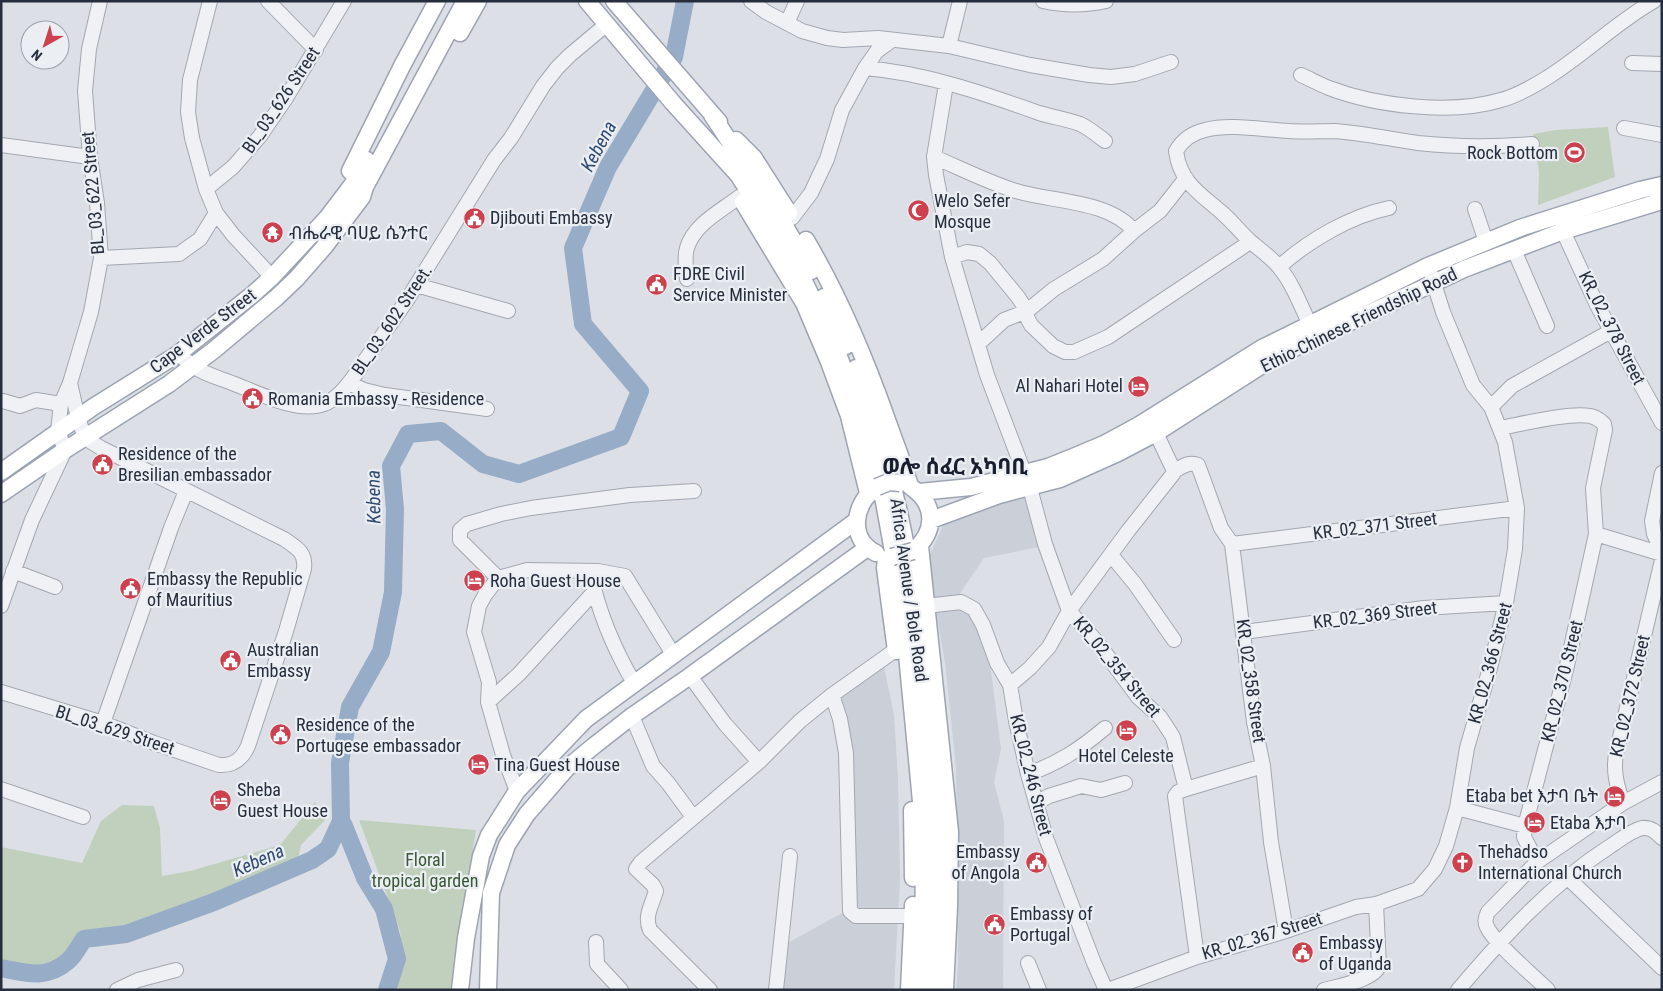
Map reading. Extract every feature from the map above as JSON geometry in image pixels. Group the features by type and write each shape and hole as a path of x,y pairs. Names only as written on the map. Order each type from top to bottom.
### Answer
{"main road":[{"path":"342,198 348,176 360,148 437,1"},
{"path":"377,151 453,1"},
{"path":"377,151 465,1"},
{"path":"362,197 373,190 380,180 478,1"},
{"name":"Africa Avenue / Bole Road","path":"587,1 673,103 739,176 800,275 835,346 863,420 884,502 899,584 917,753 924,833 923,990"},
{"name":"Africa Avenue / Bole Road","path":"614,1 712,115 754,158 773,186 825,272 845,311 918,485"},
{"name":"Africa Avenue / Bole Road","path":"712,115 799,248 824,296 840,330 871,408 889,468 908,555 929,736 937,870 937,916 933,990"},
{"name":"Africa Avenue / Bole Road","path":"696,129 804,303 849,416 873,490"},
{"name":"Cape Verde Street","path":"1,472 58,431 178,354 272,277 312,236 377,151"},
{"name":"Cape Verde Street","path":"1,494 65,450 194,367 283,291 325,246 362,197 377,151"},
{"name":"Ethio-Chinese Friendship Road","path":"931,520 999,496 1048,467 1104,444 1139,425 1262,348 1428,266 1520,228 1640,190 1662,185"},
{"name":"Ethio-Chinese Friendship Road","path":"918,485 971,487 1027,480 1060,479 1118,453 1156,433 1274,358 1434,282 1563,231 1662,201"},
{"path":"918,554 928,533 931,520 929,508 918,485 889,482 873,490 860,504 856,521 860,537 867,548 889,557 918,554 923,552 937,524 947,514"},
{"path":"460,990 466,938 480,856 489,835 517,791 586,719 856,521"},
{"path":"488,990 491,893 507,845 527,814 567,768 632,716 867,548"},
{"name":"Africa Avenue / Bole Road","path":"918,554 926,606 950,832 950,906 945,990"},
{"name":"Africa Avenue / Bole Road","path":"889,557 885,568 909,768 912,819 913,916 909,990"}],"street":[{"name":"BL_03_622 Street","path":"58,431 61,404 70,384 91,312 101,258 85,91 89,49 100,1"},
{"path":"210,1 194,60 189,95 188,112 192,138 206,189 216,213 233,235 272,277"},
{"path":"268,1 316,50"},
{"name":"BL_03_626 Street","path":"206,189 233,167 260,136 316,50 344,1"},
{"path":"751,1 802,31 827,38 852,40 878,38 949,46 1030,65 1111,77 1135,74 1171,62"},
{"path":"787,23 797,1"},
{"path":"949,46 960,1"},
{"path":"1043,1 1068,6 1085,6 1106,1"},
{"path":"1301,75 1329,88 1389,103 1452,107 1502,100 1546,78 1654,1"},
{"name":"BL_03_602 Street.","path":"178,354 194,367 276,400 303,406 314,406 324,404 336,396 349,383 416,285 494,160 556,68 607,24"},
{"path":"792,218 811,193 827,159 842,110 865,68 877,51 892,40"},
{"path":"1632,63 1662,64"},
{"path":"865,68 931,78 946,84 978,91 1079,124 1105,141"},
{"name":"KR_02_354 Street","path":"946,84 934,157 952,257 987,375 1027,480 1044,544 1069,612 1097,642 1138,697 1160,717 1173,737 1186,789"},
{"path":"1310,325 1279,267 1250,242 1221,212 1195,191 1180,170 1176,151 1188,136 1207,129 1242,127 1289,131 1336,131 1420,143 1461,146 1491,147 1532,144"},
{"path":"1624,128 1662,135"},
{"path":"1,145 90,157"},
{"path":"934,157 1014,191 1085,205 1112,214 1127,223 1134,230"},
{"path":"978,344 1004,320 1027,311 1054,289 1103,259 1134,230 1160,211 1186,178"},
{"path":"688,279 685,260 686,249 691,238 702,225 739,196"},
{"path":"1279,267 1309,243 1354,219 1375,210 1388,208"},
{"path":"1475,209 1486,242"},
{"path":"101,258 179,254 200,239 216,213"},
{"name":"KR_02_378 Street","path":"1563,231 1611,331 1662,423"},
{"path":"952,257 968,252 978,254 990,263 1018,297 1027,311 1027,317 1032,325 1052,346 1064,352 1074,352 1108,337 1250,242"},
{"path":"1514,250 1547,326"},
{"name":"KR_02_366 Street","path":"1418,889 1435,869 1446,846 1457,808 1467,748 1506,603 1515,549 1517,508 1505,442 1500,428 1490,407 1473,385 1443,312 1428,266"},
{"path":"416,285 508,311"},
{"path":"1490,407 1512,386 1611,331"},
{"path":"349,383 364,390 385,395 487,409"},
{"path":"70,384 85,438 186,491 171,528 103,723"},
{"path":"3,401 20,406 36,400 61,404"},
{"name":"KR_02_370 Street","path":"1500,428 1574,415 1597,418 1604,424 1605,430 1594,488 1596,534 1566,670 1525,826"},
{"path":"1,606 32,520 65,450 58,431"},
{"path":"1010,685 1030,668 1049,647 1069,612 1171,478 1174,471 1156,433"},
{"name":"KR_02_358 Street","path":"1174,471 1188,464 1198,465 1221,528 1232,544 1253,713 1262,766 1271,842 1286,931"},
{"path":"1662,473 1652,522 1654,534 1662,552"},
{"name":"BL_03_629 Street","path":"1,692 103,723 154,743 220,765 228,765 244,755 288,622 305,559 298,549 284,539 186,491"},
{"path":"498,578 460,540 460,530 467,524 531,508 630,495 694,491"},
{"name":"KR_02_371 Street","path":"1232,544 1517,508"},
{"path":"1596,534 1662,552"},
{"path":"1111,555 1135,584 1174,640"},
{"name":"KR_02_372 Street","path":"1623,803 1616,783 1614,766 1662,560"},
{"path":"517,791 503,754 488,702 489,682 474,632 479,606 498,578 527,570 618,574 628,579 673,654"},
{"path":"13,572 55,587"},
{"path":"590,572 594,592 620,660 634,683"},
{"path":"488,702 519,674 594,592"},
{"name":"KR_02_246 Street","path":"926,606 957,601 972,606 983,625 997,664 1010,685 1028,774 1053,860 1107,990"},
{"name":"KR_02_369 Street","path":"1244,632 1424,608 1506,603"},
{"path":"710,990 650,930 647,924 647,917 656,891 653,885 636,869 641,862 759,762 800,721 832,695 894,651 895,648"},
{"path":"690,676 725,724 759,762"},
{"path":"832,695 840,719 846,753 850,911 856,916 913,916"},
{"path":"632,716 653,766 693,817"},
{"path":"1028,774 1050,767 1070,755 1105,728"},
{"path":"1197,957 1174,799 1178,792 1186,789 1262,766"},
{"path":"1036,803 1049,796 1081,786 1101,790 1125,782"},
{"path":"1548,990 1499,942 1487,927 1485,919 1488,912 1537,862 1623,803 1662,782"},
{"path":"1,789 83,817"},
{"path":"1457,808 1525,826 1524,837 1537,862"},
{"path":"1458,990 1499,942 1567,877 1594,857 1641,828 1649,828 1662,838"},
{"path":"776,990 790,856"},
{"path":"1567,877 1662,968"},
{"name":"KR_02_367 Street","path":"1107,990 1197,957 1286,931 1356,907 1376,904 1418,889"},
{"path":"1324,990 1371,976 1378,971 1380,966 1376,904"},
{"path":"596,942 597,964 621,990"},
{"path":"1028,963 1039,990"},
{"path":"117,990 138,980 176,970"}],"shaded area":[{"path":"1027,497 1039,547 984,558 959,595 988,647 1001,749 994,782 1004,821 1003,990 956,990 958,965 956,768 945,662 927,561 947,517"},
{"path":"884,667 894,715 898,778 900,880 894,990 776,990 782,946 855,906 843,753 841,692"}],"green space":[{"name":"Rock Bottom","path":"1608,127 1615,177 1538,205 1539,172 1533,134 1556,130"},
{"path":"315,802 326,819 301,845 298,859 232,888 122,926 80,937 64,958 45,968 27,967 1,961 1,847 82,863 101,821 122,805 154,806 160,828 162,876 190,871 280,845"},
{"name":"Floral tropical garden","path":"359,820 476,830 451,990 395,990 403,961 400,931"}],"waterway":[{"name":"Kebena","path":"1,968 36,974 52,971 70,959 84,939 126,934 214,902 312,860 328,849 341,821 340,763 350,707 381,652 393,592 395,509 391,466 408,434 441,431 483,464 519,474 621,437 640,391 583,324 573,248 608,167 674,57 685,1"},
{"path":"341,821 365,878 384,909 397,959 387,990"}],"place":[{"name":"Rock Bottom","path":"1574,153"},
{"name":"Welo Sefer Mosque","path":"918,211"},
{"name":"Djibouti Embassy","path":"474,218"},
{"name":"ብሔራዊ ባሀይ ሴንተር","path":"273,233"},
{"name":"FDRE Civil Service Minister","path":"657,284"},
{"name":"Al Nahari Hotel","path":"1139,386"},
{"name":"Romania Embassy - Residence","path":"252,399"},
{"name":"Residence of the Bresilian embassador","path":"102,464"},
{"name":"Roha Guest House","path":"474,581"},
{"name":"Embassy the Republic of Mauritius","path":"131,589"},
{"name":"Australian Embassy","path":"231,660"},
{"name":"Hotel Celeste","path":"1126,731"},
{"name":"Residence of the Portugese embassador","path":"280,735"},
{"name":"Tina Guest House","path":"478,765"},
{"name":"Etaba bet እታባ ቤት","path":"1614,796"},
{"name":"Sheba Guest House","path":"221,800"},
{"name":"Etaba እታባ","path":"1534,823"},
{"name":"Embassy of Angola","path":"1036,862"},
{"name":"Thehadso International Church","path":"1462,862"},
{"name":"Embassy of Portugal","path":"994,924"},
{"name":"Embassy of Uganda","path":"1303,953"}],"district":[{"name":"ወሎ ሰፈር አካባቢ","path":"955,466"}]}
